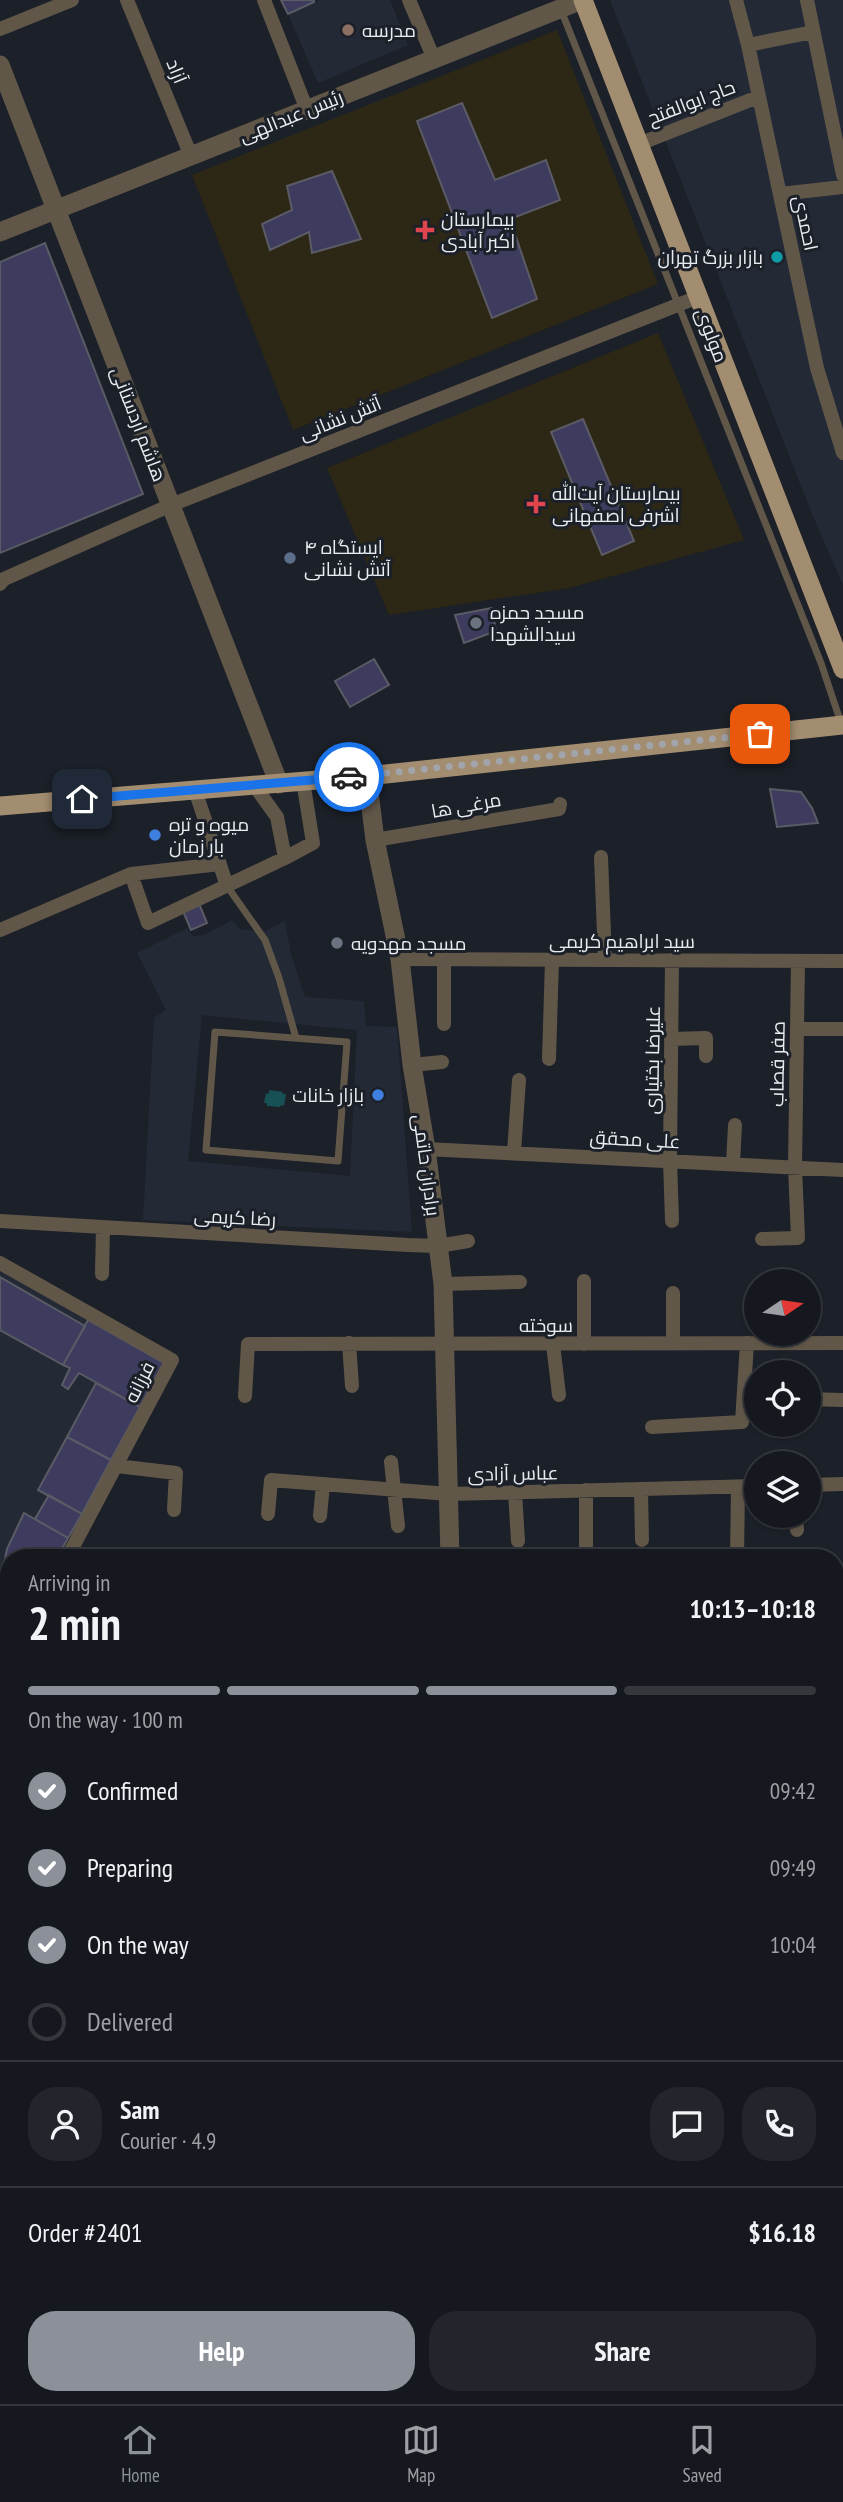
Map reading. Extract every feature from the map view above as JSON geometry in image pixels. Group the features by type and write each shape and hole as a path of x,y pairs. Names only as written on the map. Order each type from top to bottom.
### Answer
{"main road":[{"name":"مولوی","path":"583,0 843,669"},
{"path":"0,806 367,776 843,727"}],"street":[{"path":"0,29 72,0"},
{"name":"آزاد","path":"127,0 191,156"},
{"path":"264,0 307,110"},
{"path":"409,0 434,59"},
{"name":"رئیس عبدالهی","path":"0,232 434,59 559,4 583,0"},
{"name":"احمدی","path":"736,0 817,368 843,453"},
{"path":"807,0 843,175"},
{"path":"748,46 813,32"},
{"name":"هاشم اردستانی","path":"0,65 279,783"},
{"name":"حاج ابوالفتح","path":"639,144 758,97"},
{"path":"780,194 843,187"},
{"name":"آتش نشانی","path":"0,584 4,579 170,505 698,297"},
{"name":"برادران حاتمی","path":"367,776 376,840 400,959 443,1284 450,1549"},
{"path":"131,874 148,923 313,843 303,781"},
{"path":"254,785 277,817 285,858"},
{"path":"195,790 227,886"},
{"name":"مرغی ها","path":"376,840 559,809 560,804"},
{"path":"601,857 605,960"},
{"path":"0,930 131,874 220,864"},
{"name":"سید ابراهیم کریمی","path":"400,959 843,961"},
{"path":"444,959 444,1024"},
{"path":"549,1059 552,960"},
{"name":"علیرضا بختیاری","path":"672,1221 670,1160 673,961"},
{"name":"صفر قصاب","path":"762,1239 798,1238 795,1167 797,961"},
{"path":"797,1029 843,1029"},
{"path":"671,1039 706,1038 706,1056"},
{"path":"412,1065 442,1062"},
{"path":"514,1152 519,1080"},
{"path":"733,1164 735,1125"},
{"name":"علی محقق","path":"426,1149 843,1170"},
{"name":"رضا کریمی","path":"0,1221 438,1246 468,1241"},
{"path":"102,1274 103,1228"},
{"name":"فرزانه","path":"0,1263 172,1360 72,1549"},
{"path":"584,1281 584,1344"},
{"path":"443,1284 520,1282"},
{"path":"673,1293 673,1343"},
{"path":"349,1343 352,1387"},
{"name":"سوخته","path":"245,1396 248,1344 744,1343"},
{"name":"سوخته","path":"821,1343 843,1343"},
{"path":"553,1344 559,1395"},
{"path":"821,1399 843,1400"},
{"path":"652,1427 743,1422 744,1418"},
{"path":"391,1462 398,1526"},
{"path":"117,1466 176,1473 174,1510"},
{"name":"عباس آزادی","path":"268,1514 271,1480 449,1494 744,1487"},
{"path":"320,1516 323,1484"},
{"path":"821,1485 843,1484"},
{"path":"737,1549 738,1487"},
{"path":"641,1489 642,1540"},
{"path":"586,1490 586,1549"},
{"path":"515,1492 518,1541"}],"lane":[{"path":"559,4 821,663 843,727"},
{"path":"227,886 265,940 296,1038"},
{"path":"215,1032 296,1038 347,1042 338,1161 206,1150 215,1032"}],"shaded area":[{"name":"مدرسه","path":"318,0 390,0 408,45 318,83 288,14"},
{"name":"بازار بزرگ تهران","path":"610,0 843,0 843,585 812,514"},
{"name":"بیمارستان اکبر آبادی","path":"557,30 658,284 293,430 192,175"},
{"name":"بیمارستان آیت‌الله اشرفی اصفهانی","path":"658,333 744,540 569,588 389,615 327,468"},
{"name":"بازار خانات","path":"232,920 240,929 263,932 285,921 291,954 305,997 364,1001 366,1026 397,1027 412,1232 143,1220 154,1018 166,1010 137,953 187,928 193,936 204,935","holes":["202,1015 357,1030 350,1176 188,1161"]},
{"path":"0,1271 167,1362 62,1549 0,1549"}],"water":[{"path":"269,1090 286,1094 284,1106 267,1106 267,1103 264,1103"}],"building":[{"path":"281,0 314,0 314,2 288,14"},
{"path":"462,103 495,180 546,160 560,200 510,219 537,299 492,318 417,121"},
{"path":"332,171 361,239 312,253 309,232 270,250 262,224 292,210 287,186"},
{"path":"45,243 143,494 0,553 0,262"},
{"path":"583,419 634,541 602,555 551,432"},
{"name":"مسجد حمزه سیدالشهدا","path":"492,608 496,631 464,643 455,615"},
{"path":"374,659 389,685 350,707 335,681"},
{"path":"770,789 801,792 818,823 777,827"},
{"path":"198,901 207,923 191,930 182,909"},
{"path":"0,1277 85,1326 63,1365 0,1330"},
{"path":"88,1320 164,1363 140,1407 79,1373 68,1389 62,1385 70,1368 63,1365"},
{"path":"96,1383 140,1407 111,1460 67,1437"},
{"path":"67,1437 111,1460 82,1514 38,1490"},
{"path":"49,1495 82,1514 68,1538 35,1519"},
{"path":"24,1513 68,1538 62,1549 7,1549"}],"way so far":[{"path":"349,777 760,734"}],"place":[{"name":"مدرسه","path":"348,30"},
{"name":"بیمارستان اکبر آبادی","path":"425,230"},
{"name":"بازار بزرگ تهران","path":"777,257"},
{"name":"بیمارستان آیت‌الله اشرفی اصفهانی","path":"536,504"},
{"name":"ایستگاه ۴ آتش نشانی","path":"290,558"},
{"name":"مسجد حمزه سیدالشهدا","path":"476,623"},
{"name":"میوه و تره بار زمان","path":"155,835"},
{"name":"مسجد مهدویه","path":"337,943"},
{"name":"بازار خانات","path":"378,1095"}],"route":[{"path":"82,799 349,777"}]}
